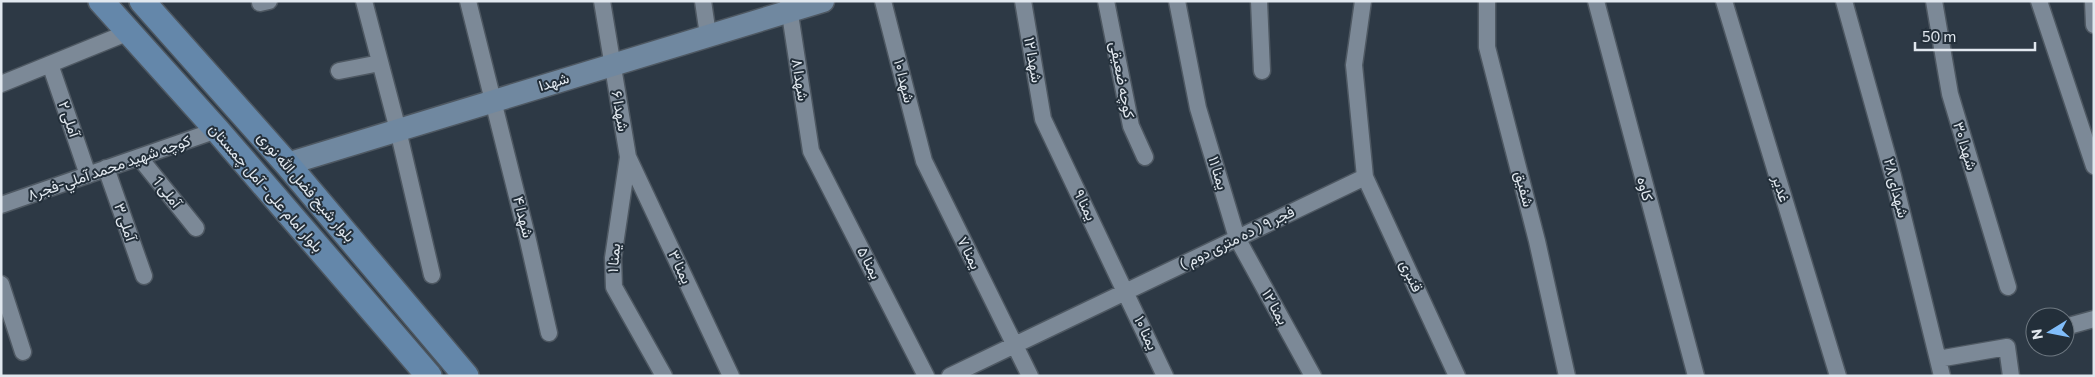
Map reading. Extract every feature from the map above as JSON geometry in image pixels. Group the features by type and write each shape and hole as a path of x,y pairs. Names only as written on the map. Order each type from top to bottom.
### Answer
{"main road":[{"name":"بلوار شیخ فضل الله نوری","path":"142,1 287,164 466,376"},
{"name":"شهدا","path":"287,164 708,35 788,6 823,1"},
{"name":"بلوار امام علی - آمل چمستان","path":"107,4 129,32 217,130 429,376"}],"street":[{"path":"260,1 260,3 269,1"},
{"path":"364,1 398,130 432,275"},
{"name":"شهدا ۴","path":"468,1 527,236 549,333"},
{"name":"شهدا ۶","path":"602,1 628,158"},
{"path":"703,1 708,35"},
{"name":"شهدا ۱۰","path":"883,1 924,161"},
{"name":"شهدا ۱۲","path":"1023,1 1043,119"},
{"name":"کوچه ضعیقی","path":"1106,1 1131,126 1145,157"},
{"name":"یمنا ۱۱","path":"1176,1 1198,108 1238,238"},
{"path":"1259,1 1262,71"},
{"path":"1363,1 1354,65 1365,176"},
{"name":"شفیق","path":"1487,1 1487,47 1537,241 1567,376"},
{"name":"کاوه","path":"1596,1 1696,376"},
{"name":"غدیر","path":"1724,1 1838,376"},
{"name":"شهدای ۲۸","path":"1844,1 1893,176 1942,376"},
{"name":"شهدا ۳۰","path":"1934,1 1950,94 2008,288"},
{"path":"2039,1 2094,166"},
{"path":"2093,1 2094,25"},
{"name":"شهدا ۸","path":"788,6 811,151"},
{"path":"1,84 129,32"},
{"path":"339,71 380,63"},
{"name":"آملی ۲","path":"50,64 88,175"},
{"name":"یمنا ۹","path":"1043,119 1126,291"},
{"name":"كوچه شهيد محمد آملي-فجر۸","path":"1,205 217,130"},
{"name":"یمنا ۵","path":"811,151 926,376"},
{"name":"آملی 1","path":"139,157 196,228"},
{"name":"یمنا ۱","path":"628,158 613,258 614,287 664,376"},
{"name":"یمنا ۳","path":"628,158 731,376"},
{"name":"یمنا ۷","path":"924,161 1030,376"},
{"name":"آملی ۳","path":"106,168 144,276"},
{"name":"فجر ۹ ( ده متری دوم )","path":"950,376 1365,176"},
{"name":"قنبری","path":"1365,176 1457,376"},
{"name":"یمنا ۱۲","path":"1238,238 1312,376"},
{"path":"1,284 23,352"},
{"name":"یمنا ۱۰","path":"1126,291 1165,376"},
{"path":"2075,324 2094,319"},
{"path":"1938,359 2007,347 2011,376"}]}
